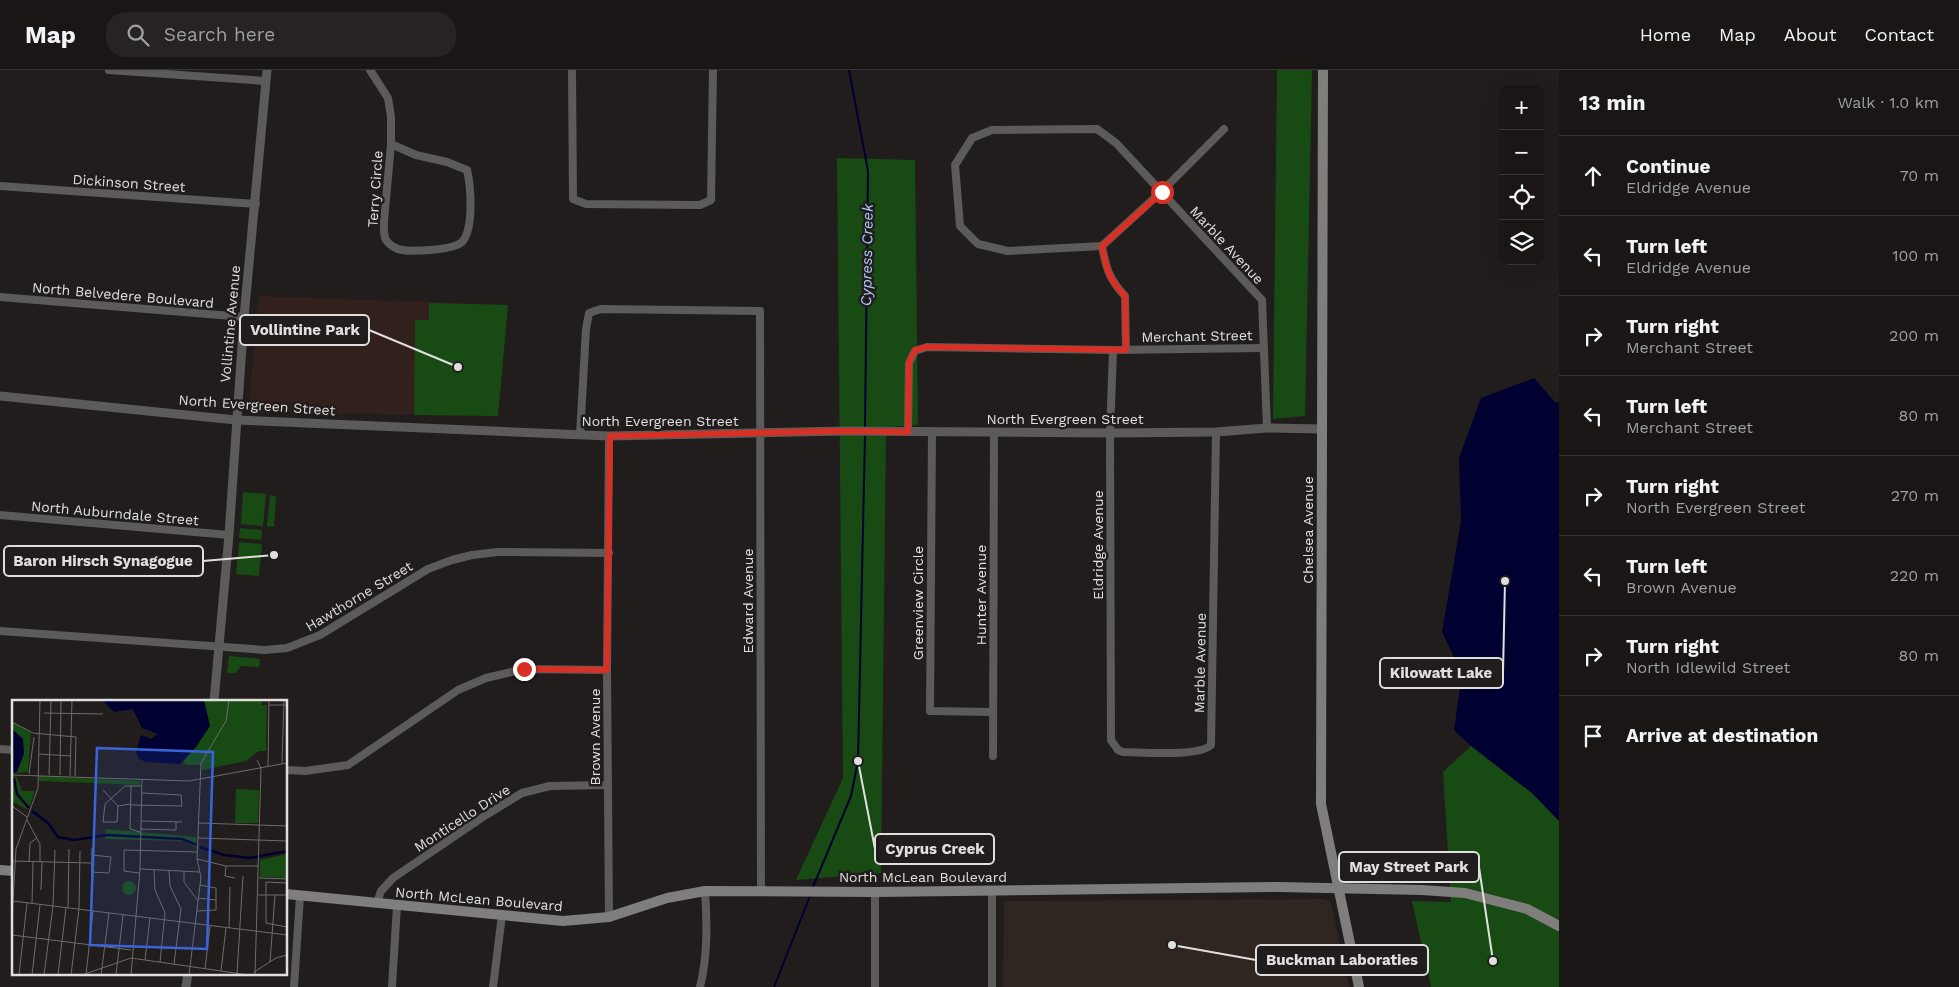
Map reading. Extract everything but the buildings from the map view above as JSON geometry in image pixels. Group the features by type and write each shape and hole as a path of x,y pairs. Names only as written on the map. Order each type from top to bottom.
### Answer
{"main road":[{"name":"Chelsea Avenue","path":"1323,70 1321,804 1359,987"},
{"name":"North McLean Boulevard","path":"288,894 563,921 608,917 667,898 705,891 875,892 1280,887 1422,890 1465,893 1528,909 1559,926"}],"street":[{"path":"109,70 266,81"},
{"name":"Vollintine Avenue","path":"214,700 229,535 244,317 267,70"},
{"name":"Terry Circle","path":"370,70 388,98 392,117 384,221 386,241 394,247 403,250 450,248 458,245 463,241 468,222 471,191 468,170 447,162 416,155 391,144"},
{"path":"572,70 572,199 586,204 700,206 711,200 713,70"},
{"name":"Marble Avenue","path":"1102,246 1008,251 978,244 960,226 956,165 972,138 992,130 1096,129 1116,144 1262,300 1267,428"},
{"path":"1126,350 1125,296 1116,287 1107,272 1102,246 1162,192 1224,129"},
{"name":"Dickinson Street","path":"0,186 256,204"},
{"name":"North Belvedere Boulevard","path":"0,297 244,317"},
{"name":"Edward Avenue","path":"580,435 586,330 589,313 601,309 760,311 761,892"},
{"name":"Merchant Street","path":"908,432 909,362 915,350 927,347 1113,350 1263,348"},
{"name":"Eldridge Avenue","path":"1111,740 1110,433 1113,350"},
{"name":"North Evergreen Street","path":"0,396 236,420 610,436 844,431 1110,433 1216,432 1267,428 1322,429"},
{"name":"Greenview Circle","path":"932,432 930,711 993,712"},
{"name":"Marble Avenue","path":"1111,740 1118,750 1124,752 1191,752 1206,750 1211,745 1216,432"},
{"name":"Hunter Avenue","path":"994,433 994,756"},
{"name":"Brown Avenue","path":"608,917 607,670 610,436"},
{"name":"North Auburndale Street","path":"0,515 229,535"},
{"name":"Hawthorne Street","path":"0,631 220,648 276,650 308,641 428,570 452,560 498,552 609,553"},
{"path":"288,770 305,771 348,765 458,690 486,678 524,669 607,670"},
{"name":"Monticello Drive","path":"377,903 381,891 393,878 522,793 550,786 608,785"},
{"path":"700,987 708,929 705,891"},
{"path":"992,891 992,987"},
{"path":"875,892 875,987"},
{"path":"294,987 300,896"},
{"path":"392,987 397,906"},
{"path":"493,987 502,915"},
{"path":"186,987 188,974"}],"shaded area":[{"path":"259,296 508,305 498,416 248,412"},
{"path":"1534,378 1555,402 1559,403 1559,821 1532,793 1471,746 1454,730 1462,674 1442,632 1461,521 1459,458 1481,398"},
{"path":"1324,899 1331,902 1349,987 1003,987 1004,901"}],"green space":[{"path":"1277,70 1312,70 1305,416 1273,419"},
{"path":"837,158 915,160 918,425 886,427 881,873 796,880 843,778"},
{"path":"429,303 508,305 498,416 414,415 415,320 429,320"},
{"path":"243,492 266,494 263,526 241,524"},
{"path":"270,495 276,496 274,527 267,526"},
{"path":"240,528 262,530 261,540 239,538"},
{"path":"239,542 262,544 259,576 236,574"},
{"path":"229,656 260,659 259,667 241,666 236,673 227,673"},
{"path":"1471,746 1532,793 1559,821 1559,987 1431,987 1412,901 1451,902 1443,772"}],"waterway":[{"name":"Cypress Creek","path":"849,70 868,171 865,428"},
{"path":"813,887 851,796 858,761 865,435"},
{"path":"774,987 810,896"}],"place":[{"name":"Vollintine Park","path":"458,367"},
{"name":"Baron Hirsch Synagogue","path":"274,555"},
{"name":"Kilowatt Lake","path":"1505,581"},
{"name":"Cyprus Creek","path":"858,761"},
{"name":"Buckman Laboraties","path":"1172,945"},
{"name":"May Street Park","path":"1493,961"}],"route":[{"path":"524,669 607,670 610,436 844,431 908,432 909,362 915,350 927,347 1126,350 1125,296 1116,287 1107,272 1102,246 1162,192"}]}
